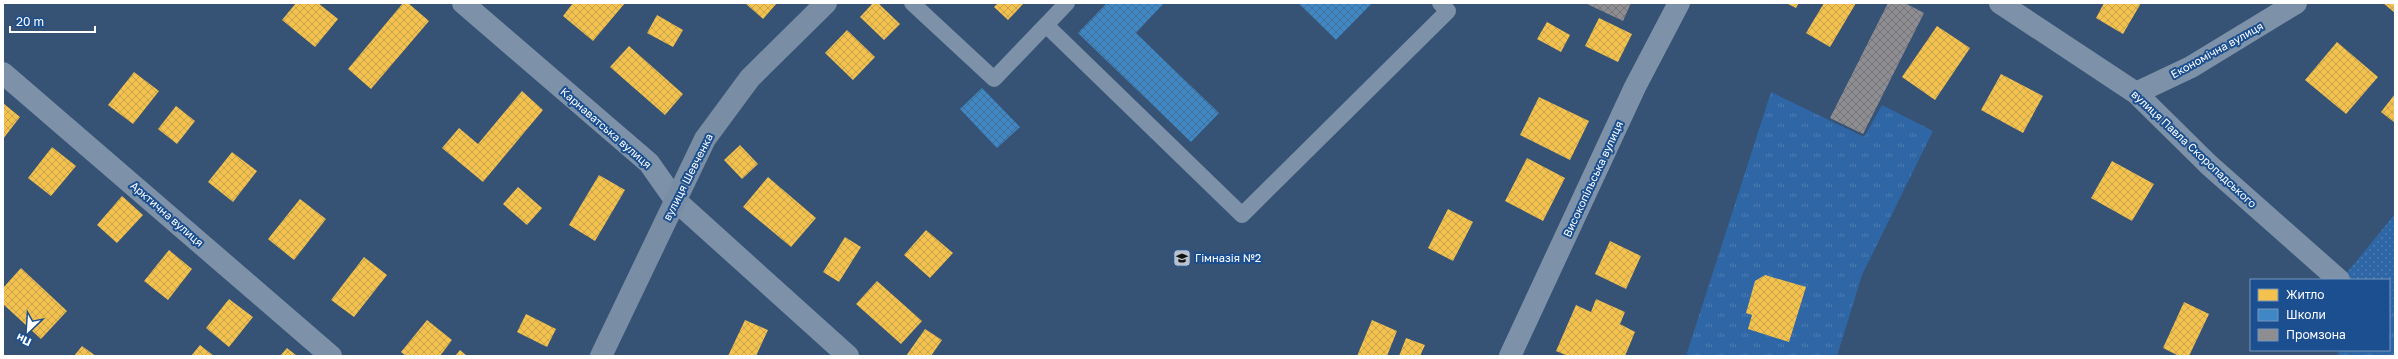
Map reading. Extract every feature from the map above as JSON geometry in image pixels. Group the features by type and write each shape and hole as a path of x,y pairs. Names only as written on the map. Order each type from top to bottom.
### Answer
{"street":[{"name":"Карнаватська вулиця","path":"463,3 649,163 675,200 848,356"},
{"name":"вулиця Шевченка","path":"601,356 705,139 750,78 826,3"},
{"name":"Високопільська вулиця","path":"1510,356 1636,87 1679,3"},
{"name":"вулиця Павла Скоропадського","path":"2000,3 2136,93 2209,165 2338,279"},
{"name":"Економічна вулиця","path":"2136,93 2191,67 2296,3"},
{"name":"Арктична вулиця","path":"3,73 332,356"}],"lane":[{"path":"912,3 994,79 1067,3"},
{"path":"1046,24 1242,215 1448,11 1440,3"}],"green space":[{"path":"1771,92 1864,137 1882,105 1933,131 1862,275 1837,356 1686,356"},
{"path":"2395,214 2395,311 2390,311 2390,279 2342,279"},
{"path":"2390,311 2395,311 2395,356 2337,356 2339,351 2390,351"}],"building: Житло":[{"path":"296,3 318,3 338,19 315,47 282,20"},
{"path":"403,3 408,3 429,21 371,89 348,69"},
{"path":"573,3 625,3 593,41 563,16"},
{"path":"745,3 777,3 763,19"},
{"path":"873,3 878,3 900,24 884,40 860,17"},
{"path":"998,3 1024,3 1008,20 994,7"},
{"path":"1786,3 1799,3 1796,8"},
{"path":"1824,3 1856,3 1830,47 1806,33"},
{"path":"2104,3 2141,3 2123,34 2096,18"},
{"path":"2383,3 2395,3 2395,13"},
{"path":"657,15 683,30 673,47 647,33"},
{"path":"1599,18 1632,34 1618,62 1585,46"},
{"path":"1547,22 1570,35 1561,52 1537,39"},
{"path":"1937,26 1970,48 1935,100 1902,77"},
{"path":"847,30 875,57 853,80 825,53"},
{"path":"2337,42 2378,77 2346,114 2305,80"},
{"path":"629,46 683,94 665,115 610,67"},
{"path":"134,72 159,91 133,124 108,105"},
{"path":"2001,74 2043,96 2023,133 1981,110"},
{"path":"522,91 543,110 483,182 442,148 459,128 478,144"},
{"path":"2395,94 2395,123 2381,112"},
{"path":"1539,97 1589,121 1570,160 1520,135"},
{"path":"3,103 20,117 3,139"},
{"path":"176,106 195,121 177,144 158,129"},
{"path":"740,145 758,164 742,179 724,160"},
{"path":"52,147 76,166 51,196 28,178"},
{"path":"232,152 257,171 233,202 208,182"},
{"path":"1527,158 1565,178 1543,221 1505,201"},
{"path":"2112,161 2154,184 2132,221 2091,198"},
{"path":"599,175 625,190 595,241 569,225"},
{"path":"768,177 816,218 791,247 743,207"},
{"path":"518,187 542,208 527,225 503,204"},
{"path":"122,196 143,215 117,243 97,225"},
{"path":"300,199 326,219 294,260 268,239"},
{"path":"1448,209 1473,222 1453,261 1428,248"},
{"path":"926,230 953,253 930,278 904,255"},
{"path":"845,237 861,247 839,282 823,272"},
{"path":"1610,241 1641,256 1626,289 1595,274"},
{"path":"169,250 192,269 168,300 144,281"},
{"path":"364,257 387,275 354,317 331,300"},
{"path":"21,268 67,311 41,339 3,304 3,288"},
{"path":"1765,275 1806,287 1789,342 1748,329 1752,315 1746,313 1755,281"},
{"path":"877,281 922,321 901,344 856,304"},
{"path":"229,299 253,317 229,347 206,328"},
{"path":"1596,299 1625,312 1620,324 1635,332 1625,356 1568,356 1556,351 1576,305 1591,312"},
{"path":"2184,302 2209,314 2189,356 2179,356 2163,348"},
{"path":"526,314 556,329 547,347 517,332"},
{"path":"427,320 452,340 440,356 406,356 401,352"},
{"path":"745,320 768,330 756,356 728,356"},
{"path":"1372,320 1397,331 1387,356 1357,356"},
{"path":"925,329 942,340 931,356 906,356"},
{"path":"1406,338 1425,345 1420,356 1399,356"},
{"path":"200,345 214,356 191,356"},
{"path":"82,346 96,356 74,356"},
{"path":"287,348 297,356 280,356"},
{"path":"460,350 467,356 455,356"}],"building: Школи":[{"path":"1107,3 1164,3 1136,33 1219,113 1191,142 1078,33"},
{"path":"1298,3 1372,3 1336,40"},
{"path":"982,88 1020,127 997,148 960,109"}],"building: Промзона":[{"path":"1585,3 1631,3 1623,21"},
{"path":"1888,3 1905,3 1924,13 1863,134 1830,118"}],"place":[{"name":"Гімназія №2","path":"1182,258"}]}
